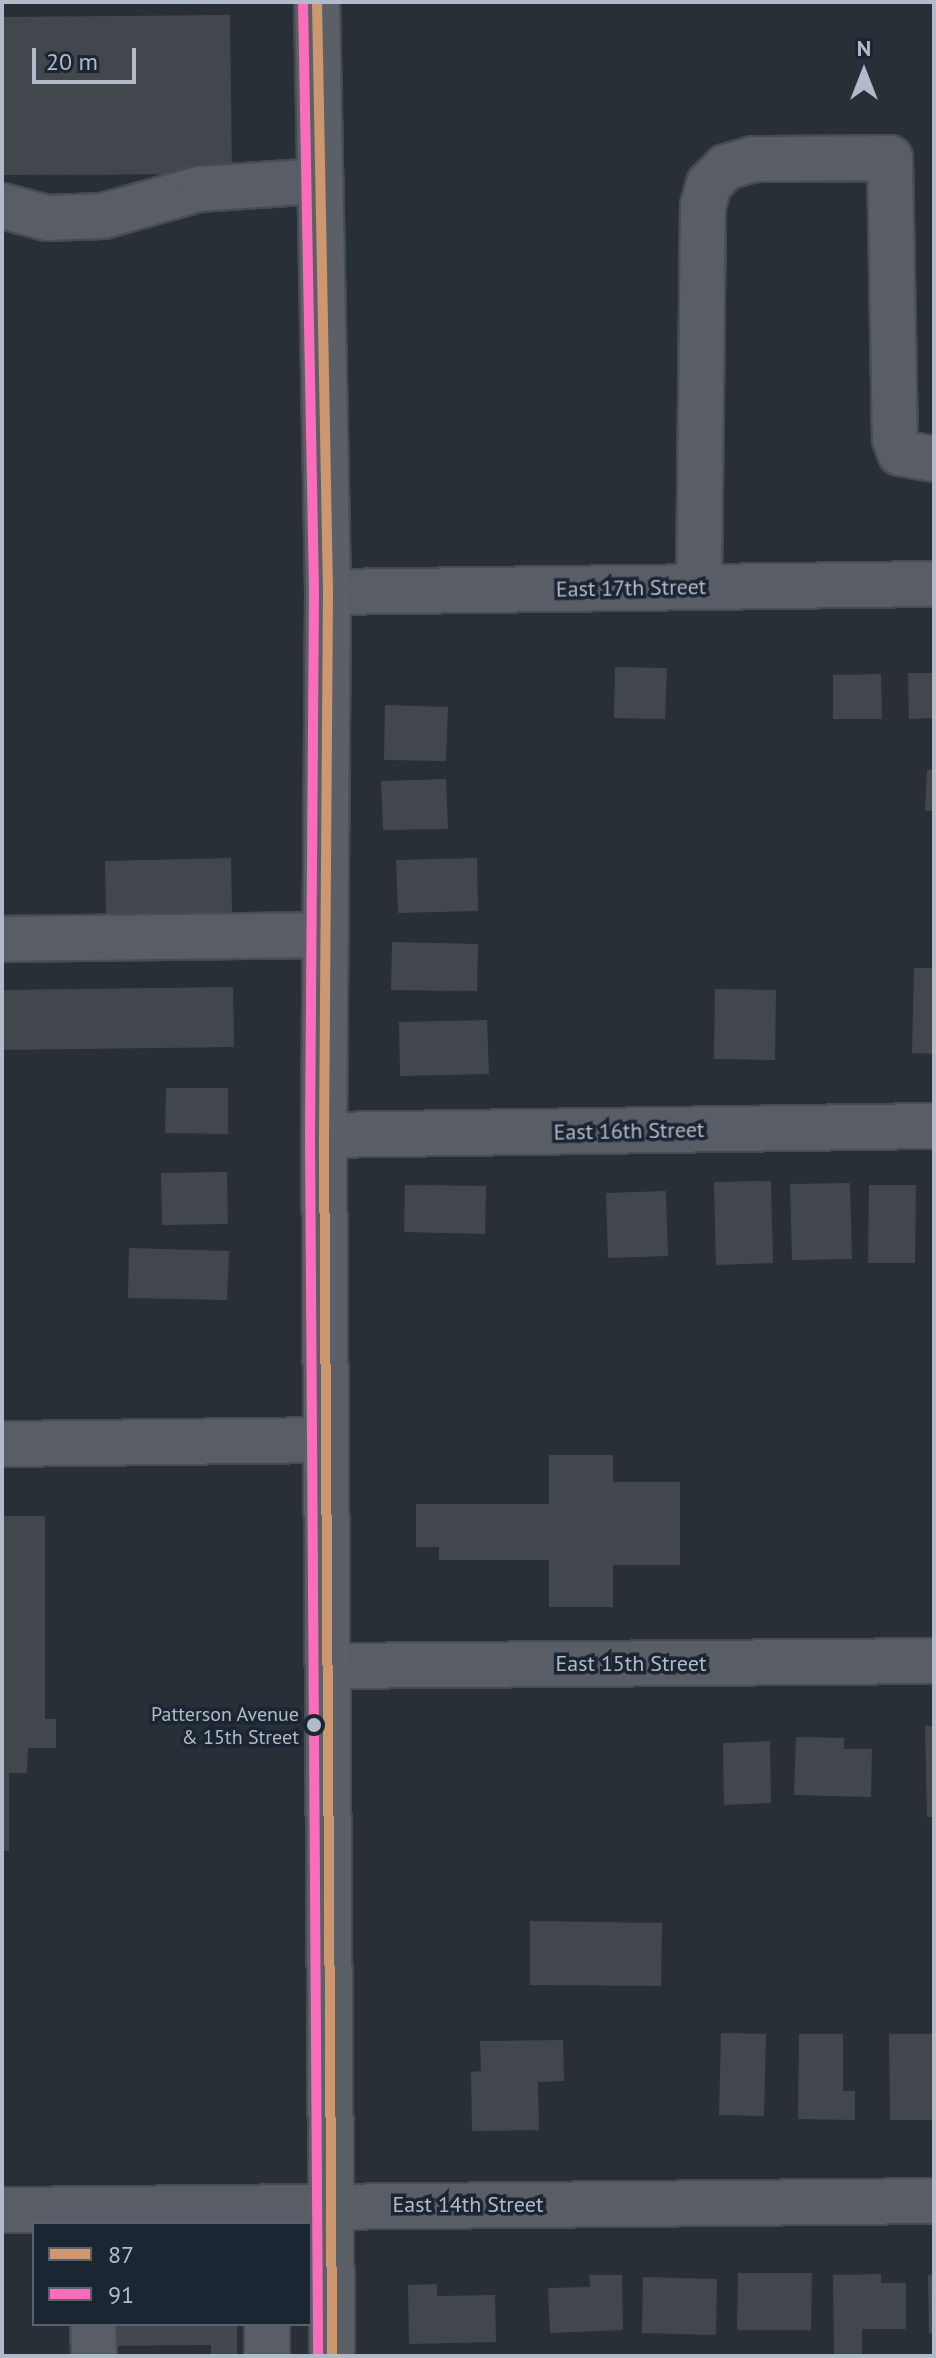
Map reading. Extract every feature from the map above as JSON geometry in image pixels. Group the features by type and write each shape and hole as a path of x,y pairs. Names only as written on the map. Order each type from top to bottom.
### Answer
{"main road":[{"path":"317,2 328,592 324,1135 331,2206 320,2265 332,2356"}],"street":[{"path":"699,587 703,206 709,184 726,167 754,159 890,158 895,439 900,453 934,459"},
{"path":"2,206 47,218 103,216 199,189 321,181"},
{"name":"East 17th Street","path":"328,592 934,584"},
{"path":"2,939 326,935"},
{"name":"East 16th Street","path":"324,1135 934,1126"},
{"path":"2,1444 326,1440"},
{"name":"East 15th Street","path":"328,1666 934,1661"},
{"name":"East 14th Street","path":"2,2210 934,2201"},
{"path":"93,2326 94,2356"},
{"path":"267,2326 267,2356"}],"building":[{"path":"230,15 232,174 2,175 2,17"},
{"path":"615,667 667,668 665,719 614,718"},
{"path":"908,673 934,673 934,718 909,719"},
{"path":"881,674 882,719 833,719 833,675"},
{"path":"385,705 448,707 446,761 384,760"},
{"path":"927,770 934,770 934,811 925,811"},
{"path":"446,779 448,829 383,830 381,781"},
{"path":"231,858 232,916 106,918 105,861"},
{"path":"477,858 478,911 398,913 396,860"},
{"path":"392,942 478,944 477,991 391,990"},
{"path":"914,968 934,968 934,1054 912,1053"},
{"path":"233,987 234,1047 2,1050 2,990"},
{"path":"715,989 776,990 775,1060 714,1059"},
{"path":"487,1020 489,1074 400,1076 399,1022"},
{"path":"166,1088 228,1088 228,1134 165,1133"},
{"path":"227,1172 228,1224 162,1225 161,1173"},
{"path":"771,1181 773,1263 716,1265 714,1182"},
{"path":"850,1183 852,1259 792,1260 790,1184"},
{"path":"405,1185 486,1186 485,1234 404,1232"},
{"path":"869,1185 916,1185 915,1263 868,1263"},
{"path":"666,1191 668,1256 608,1258 606,1193"},
{"path":"129,1248 229,1251 227,1300 128,1298"},
{"path":"549,1455 613,1455 613,1482 680,1482 680,1565 613,1565 613,1607 549,1607 549,1560 439,1560 439,1547 416,1547 416,1504 549,1504"},
{"path":"2,1516 45,1516 45,1719 56,1719 56,1748 28,1748 27,1773 9,1773 9,1851 2,1851"},
{"path":"925,1726 934,1726 934,1817 927,1817"},
{"path":"796,1737 844,1738 844,1749 872,1749 871,1797 794,1795"},
{"path":"770,1741 771,1803 724,1805 723,1743"},
{"path":"530,1921 662,1923 661,1986 530,1985"},
{"path":"721,2033 766,2034 764,2116 719,2115"},
{"path":"799,2034 843,2034 843,2091 855,2091 855,2120 798,2119"},
{"path":"889,2034 934,2034 934,2120 890,2120"},
{"path":"563,2040 564,2081 538,2082 539,2130 472,2131 471,2072 481,2071 480,2041"},
{"path":"738,2273 812,2273 811,2330 737,2330"},
{"path":"881,2274 881,2283 906,2283 906,2329 862,2329 862,2356 834,2356 833,2275"},
{"path":"934,2274 934,2333 929,2333 928,2275"},
{"path":"589,2275 622,2275 623,2330 550,2333 548,2288 590,2287"},
{"path":"643,2277 717,2279 716,2335 642,2333"},
{"path":"437,2284 437,2296 495,2295 496,2342 409,2344 408,2285"},
{"path":"109,2326 237,2326 237,2356 211,2356 211,2345 110,2346"}],"transit line":[{"name":"91","path":"303,2 314,592 310,1135 318,2356"},
{"name":"87","path":"317,2 328,592 324,1135 332,2356"}],"place":[{"name":"Patterson Avenue & 15th Street","path":"314,1725"}]}
